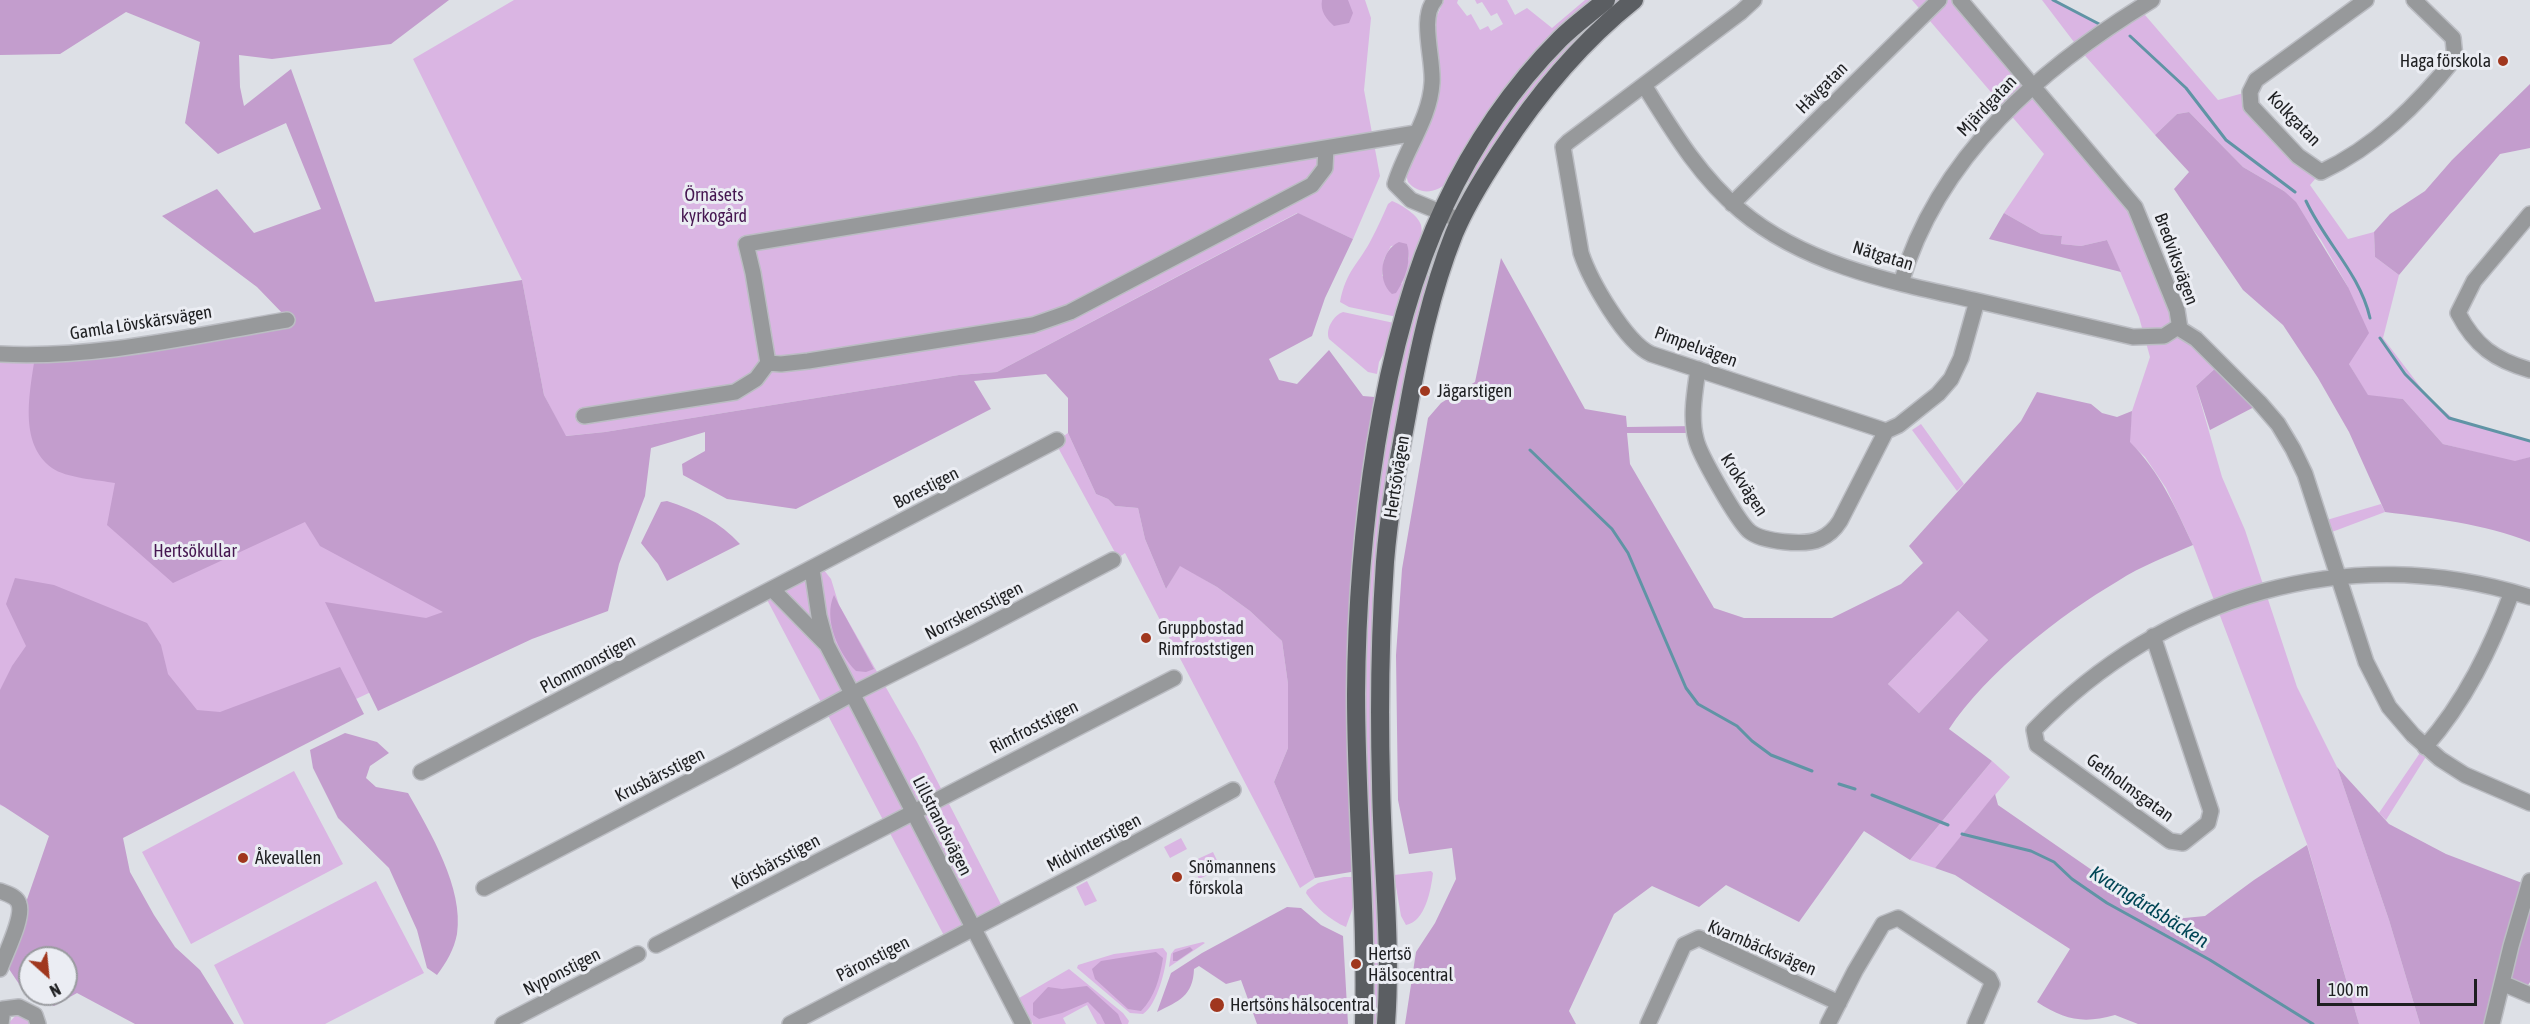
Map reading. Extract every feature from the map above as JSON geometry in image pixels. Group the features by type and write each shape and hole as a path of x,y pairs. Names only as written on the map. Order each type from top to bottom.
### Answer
{"main road":[{"name":"Hertsövägen","path":"1364,1024 1364,914 1356,693 1360,594 1370,496 1383,408 1403,323 1441,214 1480,142 1520,85 1561,38 1606,0"},
{"name":"Hertsövägen","path":"1386,1024 1388,962 1380,692 1385,561 1394,491 1421,340 1436,284 1461,220 1483,179 1541,93 1580,48 1634,0"}],"street":[{"path":"1435,0 1429,9 1428,18 1433,74 1432,91 1400,166 1395,184 1412,200 1441,214 1461,220"},
{"path":"1644,85 1733,19 1754,0"},
{"name":"Håvgatan","path":"1732,204 1939,0"},
{"name":"Bredviksvägen","path":"1960,0 2135,207 2177,310 2178,327 2196,339 2259,402 2286,436 2305,474 2372,677 2400,722 2425,747 2465,775 2530,803"},
{"name":"Mjärdgatan","path":"1901,283 1916,241 1947,184 1985,132 2033,86 2075,53 2152,0"},
{"name":"Kolkgatan","path":"2366,0 2256,80 2250,92 2251,106 2298,156 2322,172 2343,162 2377,139 2434,83 2455,58 2453,38 2414,0"},
{"name":"Nätgatan","path":"1644,85 1684,149 1716,188 1757,223 1795,244 1845,266 1901,283 2140,338 2164,336 2178,327"},
{"name":"Pimpelvägen","path":"1644,85 1563,147 1577,239 1587,270 1633,342 1651,354 1886,431"},
{"path":"584,416 735,392 756,379 768,363 746,244 1416,133"},
{"path":"768,363 781,364 1033,325 1070,312 1312,185 1325,168 1326,148"},
{"path":"2530,214 2474,281 2458,313 2467,331 2487,351 2504,362 2530,370"},
{"path":"1886,431 1899,425 1938,394 1951,379 1961,358 1977,301"},
{"name":"Gamla Lövskärsvägen","path":"0,354 49,356 98,351 287,320"},
{"name":"Krokvägen","path":"1698,369 1694,419 1699,449 1745,527 1760,537 1810,542 1823,538 1831,532 1840,521 1886,431"},
{"name":"Borestigen","path":"812,569 1057,440"},
{"name":"Norrskensstigen","path":"852,694 1113,560"},
{"path":"772,590 812,569"},
{"name":"Lillstrandsvägen","path":"812,569 819,616 827,645 1023,1024"},
{"path":"2338,578 2378,574 2421,575 2470,581 2530,597"},
{"name":"Getholmsgatan","path":"2153,636 2211,811 2208,823 2183,843 2170,841 2037,745 2034,730 2061,702 2094,675 2153,636 2243,596 2338,578"},
{"name":"Lillstrandsvägen","path":"772,590 827,645"},
{"name":"Plommonstigen","path":"421,772 772,590"},
{"path":"2425,747 2448,718 2472,681 2494,637 2512,592"},
{"name":"Rimfroststigen","path":"913,811 1174,678"},
{"name":"Krusbärsstigen","path":"483,888 852,694"},
{"name":"Midvinterstigen","path":"974,929 1233,790"},
{"name":"Körsbärsstigen","path":"656,945 913,811"},
{"path":"2492,1024 2530,881"},
{"path":"0,891 12,896 19,902 20,908 0,969"},
{"path":"1828,1024 1883,924 1898,918 1989,978 1992,984 1975,1024"},
{"name":"Päronstigen","path":"790,1024 974,929"},
{"name":"Kvarnbäcksvägen","path":"1648,1024 1684,945 1699,938 1839,1004"},
{"name":"Nyponstigen","path":"503,1024 638,954"},
{"path":"2502,983 2530,995"},
{"path":"2,1013 18,1007 35,1015 38,1024"}],"green space":[{"path":"0,0 449,0 391,44 272,59 239,55 240,87 244,106 291,69 375,302 522,280 544,395 566,436 605,432 959,375 997,372 1298,213 1353,239 1325,298 1312,336 1269,359 1279,380 1297,384 1329,350 1363,396 1386,398 1360,606 1363,870 1315,878 1274,782 1288,748 1288,684 1282,641 1250,611 1217,587 1180,566 1166,589 1145,539 1138,508 1115,506 1108,499 1096,494 1068,433 1068,398 1046,374 974,381 991,409 796,509 727,499 683,475 682,464 705,451 705,432 651,448 645,496 619,564 608,611 532,639 378,711 325,602 426,618 443,612 320,546 305,522 173,583 107,525 115,483 65,474 52,468 41,457 34,445 29,416 35,356 286,317 257,287 162,216 217,189 254,233 321,209 286,123 218,154 185,123 200,42 126,12 60,54 0,55"},
{"name":"Örnäsets kyrkogård","path":"514,0 1365,0 1371,18 1364,90 1380,176 1353,239 1297,213 997,372 959,375 605,432 565,436 544,395 522,280 413,59"},
{"path":"1322,0 1348,0 1353,13 1349,23 1334,26 1328,21 1322,8"},
{"path":"1444,0 1458,0 1457,3 1467,16 1471,14 1480,30 1488,26 1491,31 1503,24 1497,13 1491,16 1482,2 1477,4 1475,0 1507,0 1515,15 1527,8 1552,28 1585,0 1592,0 1557,32 1448,182 1433,191 1422,191 1408,182 1406,175 1421,135 1434,23"},
{"path":"1614,0 1624,0 1472,183 1465,180 1483,147 1543,67"},
{"path":"1912,0 1957,0 2134,208 2178,326 2220,364 2196,386 2222,477 2245,530 2297,687 2337,767 2389,920 2420,1024 2359,1024 2307,844 2193,545 2166,488 2145,457 2129,442 2132,411 2150,357 2139,317 2107,240 2081,246 2061,244 2062,236 2041,234 2004,213 2044,154"},
{"path":"2042,0 2053,0 2101,25 2139,8 2218,100 2251,91 2252,108 2321,172 2310,185 2348,239 2374,232 2375,257 2399,275 2383,338 2428,397 2455,420 2530,441 2530,457 2515,462 2443,444 2403,399 2368,396 2349,364 2348,287 2321,240 2284,191 2243,167 2189,112 2177,114 2155,135 2080,50"},
{"path":"2530,84 2530,148 2500,154 2399,275 2375,257 2374,232 2390,214 2425,191 2452,160"},
{"path":"2189,112 2243,167 2284,191 2296,202 2348,287 2369,333 2349,364 2368,395 2403,399 2443,444 2515,461 2530,457 2530,542 2477,526 2385,512 2349,432 2318,378 2283,325 2243,290 2174,189 2189,172 2155,135 2177,114"},
{"path":"1392,201 1413,214 1421,225 1422,233 1409,284 1397,317 1349,307 1340,302 1349,275 1367,247 1388,204","holes":["1407,244 1409,258 1402,284 1382,276 1384,259 1391,246"]},
{"path":"2004,213 2041,234 2062,236 2061,244 2081,246 2107,240 2121,272 1989,239"},
{"path":"1399,242 1407,244 1408,263 1399,288 1396,293 1392,294 1384,281 1383,266 1388,252"},
{"path":"1501,258 1585,409 1626,416 1627,427 1695,426 1695,433 1627,433 1630,464 1714,608 1744,618 1832,618 1901,584 1923,563 1909,546 2021,421 2037,392 2091,404 2102,413 2117,417 2132,411 2130,442 2141,453 2158,478 2193,545 2136,571 2072,611 2026,647 1983,687 1949,729 1992,761 1910,860 1864,831 1799,922 1726,885 1699,907 1652,886 1614,914 1569,1011 1576,1024 1405,1024 1416,952 1435,923 1456,879 1452,848 1409,854 1398,800 1396,655 1402,569 1428,418 1441,403 1475,382","holes":["1958,611 1988,640 1919,713 1888,684"]},
{"path":"1424,275 1429,276 1392,456 1379,1024 1371,1024 1363,708 1368,581 1383,454 1395,387"},
{"path":"1343,312 1394,323 1390,343 1379,362 1377,374 1368,372 1329,339 1328,331 1331,323"},
{"name":"Hertsökullar","path":"0,353 114,364 510,627 341,706 31,817 0,805"},
{"path":"2220,364 2260,404 2210,430 2196,386"},
{"path":"1921,424 1964,484 1957,491 1912,430"},
{"path":"1068,433 1096,494 1108,499 1115,506 1138,508 1145,539 1166,589 1180,565 1217,587 1250,611 1282,641 1288,684 1288,748 1274,782 1315,878 1300,888 1125,553 1118,558 1055,442"},
{"path":"667,501 707,518 724,529 740,544 667,581 658,564 641,543 661,502"},
{"path":"2381,504 2385,512 2324,535 2320,522"},
{"path":"820,565 831,579 839,605 917,742 1005,912 950,947 764,594"},
{"path":"15,578 54,585 147,623 161,645 168,674 197,710 220,712 340,667 364,714 123,838 130,872 154,915 175,947 200,970 234,1024 135,1024 78,994 78,946 18,946 18,982 5,963 49,836 0,804 0,690 12,666 26,646 6,604"},
{"path":"834,595 874,669 866,672 856,671 843,655 831,624 831,604"},
{"path":"1958,611 1988,640 1919,713 1888,684"},
{"path":"345,733 377,742 389,753 370,766 366,778 376,787 408,793 435,843 450,879 458,916 457,934 449,956 437,975 427,968 417,930 389,868 338,818 313,768 310,750"},
{"path":"2424,747 2429,752 2386,820 2379,813"},
{"path":"1992,761 2010,777 1935,868 1910,860"},
{"path":"2337,767 2389,824 2446,854 2530,886 2530,982 2526,988 2502,982 2492,1024 2420,1024 2389,920"},
{"name":"Åkevallen","path":"294,771 343,864 191,944 142,852"},
{"path":"1995,794 1998,805 2164,920 2205,916 2307,845 2359,1024 2138,1024 2115,1015 2084,1020 2074,1019 2056,1013 2037,1002 2070,949 1955,875 1935,868"},
{"path":"1181,838 1187,849 1170,858 1164,847"},
{"path":"1213,852 1221,869 1199,879 1191,862"},
{"path":"1431,871 1432,880 1426,904 1418,918 1406,925 1401,916 1394,875"},
{"path":"1353,877 1356,899 1346,927 1324,913 1306,893 1318,883"},
{"path":"376,881 424,973 325,1024 244,1024 214,965"},
{"path":"1087,881 1097,901 1085,906 1076,887"},
{"path":"1287,907 1301,908 1321,925 1343,936 1348,1024 1257,1024 1241,980 1226,984 1199,966 1194,969 1188,992 1157,1012 1171,973 1202,953"},
{"path":"1205,943 1169,967 1171,954 1175,949"},
{"path":"1190,947 1193,950 1177,961 1173,961 1173,953"},
{"path":"1163,948 1167,953 1163,977 1153,1003 1143,1014 1130,1013 1077,968 1078,965 1114,954"},
{"path":"1156,952 1163,958 1160,972 1153,993 1141,1011 1128,1009 1095,979 1092,969 1101,961"},
{"path":"1069,969 1123,1013 1129,1021 1128,1024 1097,1024 1087,1005 1063,1018 1066,1024 1033,1024 1019,998"},
{"path":"1087,986 1118,1014 1122,1024 1105,1024 1100,1014 1088,1002 1062,1013 1039,1019 1033,1015 1033,1003 1048,987 1062,989"},
{"path":"16,1015 27,1018 30,1024 8,1024"}],"waterway":[{"path":"2053,0 2101,25"},
{"path":"2130,36 2186,88 2226,140 2295,192"},
{"path":"2306,201 2350,272 2370,318"},
{"path":"2380,338 2405,374 2449,418 2530,441"},
{"path":"1530,450 1612,529 1628,553 1686,688 1698,704 1737,726 1771,755 1812,771"},
{"path":"1839,784 1855,789"},
{"path":"1872,795 1948,825"},
{"name":"Kvarngårdsbäcken","path":"1962,834 2031,851 2054,862 2072,879 2107,903 2210,960 2313,1024"}],"place":[{"name":"Haga förskola","path":"2503,61"},
{"name":"Jägarstigen","path":"1425,391"},
{"name":"Gruppbostad Rimfroststigen","path":"1146,638"},
{"name":"Åkevallen","path":"243,858"},
{"name":"Snömannens förskola","path":"1177,877"},
{"name":"Hertsö Hälsocentral","path":"1356,964"},
{"name":"Hertsöns hälsocentral","path":"1217,1005"}]}
